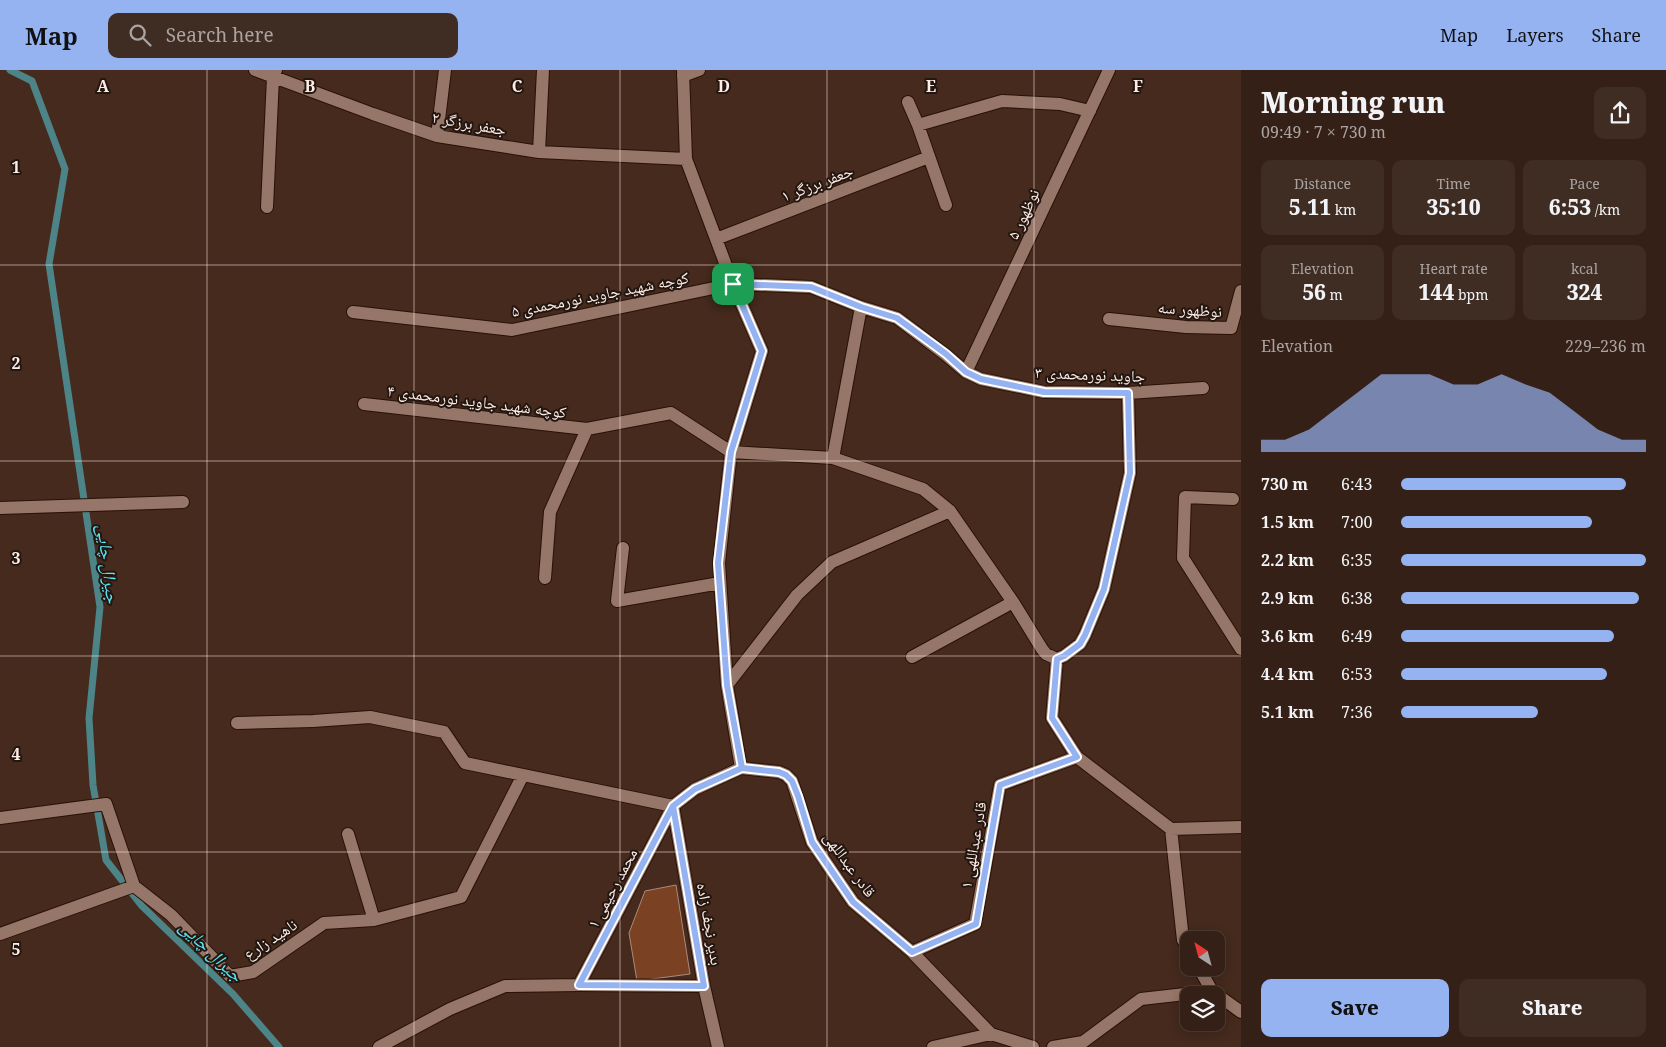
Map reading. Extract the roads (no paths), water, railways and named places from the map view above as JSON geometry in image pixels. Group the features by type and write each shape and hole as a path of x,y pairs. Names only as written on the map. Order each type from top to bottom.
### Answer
{"street":[{"name":"جعفر برزگر ۲","path":"255,70 275,73 373,114 436,136 540,152 686,159"},
{"path":"436,136 445,70"},
{"path":"540,152 543,70"},
{"path":"238,723 370,717 444,732 465,763 673,806 695,789 742,768 727,685 718,563 731,452 762,351 733,284 686,159 683,73 699,70"},
{"name":"نوظهور ۵","path":"966,372 1108,70"},
{"path":"268,207 275,73"},
{"path":"918,125 1002,101 1060,104 1090,111"},
{"path":"908,102 946,204"},
{"name":"جعفر برزگر ۱","path":"716,238 929,157"},
{"name":"جاوید نورمحمدی ۳","path":"733,284 811,287 861,307 897,318 946,354 966,372 981,379 1044,392 1128,393 1203,388"},
{"name":"کوچه شهید جاوید نورمحمدی ۵","path":"353,312 512,330 733,284"},
{"name":"نوظهور سه","path":"1109,319 1186,327 1231,328 1241,291"},
{"path":"833,458 861,307"},
{"path":"731,452 833,458 923,490 950,511 1013,602 1042,649 1046,654 1057,659 1080,644 1104,589 1130,473 1128,393"},
{"name":"کوچه شهید جاوید نورمحمدی ۴","path":"364,404 587,429 671,413 731,452"},
{"name":"کوچه شهید جاوید نورمحمدی ۴","path":"544,578 550,512 587,429"},
{"path":"1233,499 1185,497 1183,558 1241,649"},
{"path":"0,508 183,502"},
{"path":"727,685 797,596 832,562 950,511"},
{"path":"622,548 617,601 720,583"},
{"path":"912,657 1013,602"},
{"path":"1057,659 1052,718 1077,757 1171,829 1241,827"},
{"name":"قادر عبداللهی ۱","path":"912,952 976,924 1000,785 1077,757"},
{"name":"قادر عبداللهی","path":"742,768 779,772 786,775 792,781 812,842 853,902 912,952 991,1034 1033,1047"},
{"name":"ناهید زارع","path":"133,886 171,915 230,976 253,972 324,924 374,920 461,897 523,775"},
{"path":"0,818 106,804 133,886 0,934"},
{"name":"محمد رحیمی ۱","path":"579,985 673,806"},
{"name":"بدیر نجف زاده","path":"673,806 704,986 718,1047"},
{"path":"1171,829 1183,931"},
{"path":"348,834 374,920"},
{"path":"379,1047 450,1009 505,986 704,986"},
{"path":"1053,1047 1083,1044 1141,999 1180,994"},
{"path":"1225,1000 1241,1012"},
{"path":"933,1047 991,1034"}],"waterway":[{"name":"جیرال چایی","path":"10,70 32,81 65,169 49,264 100,607 89,718 93,785 106,860 142,906 233,994 279,1047"}]}
